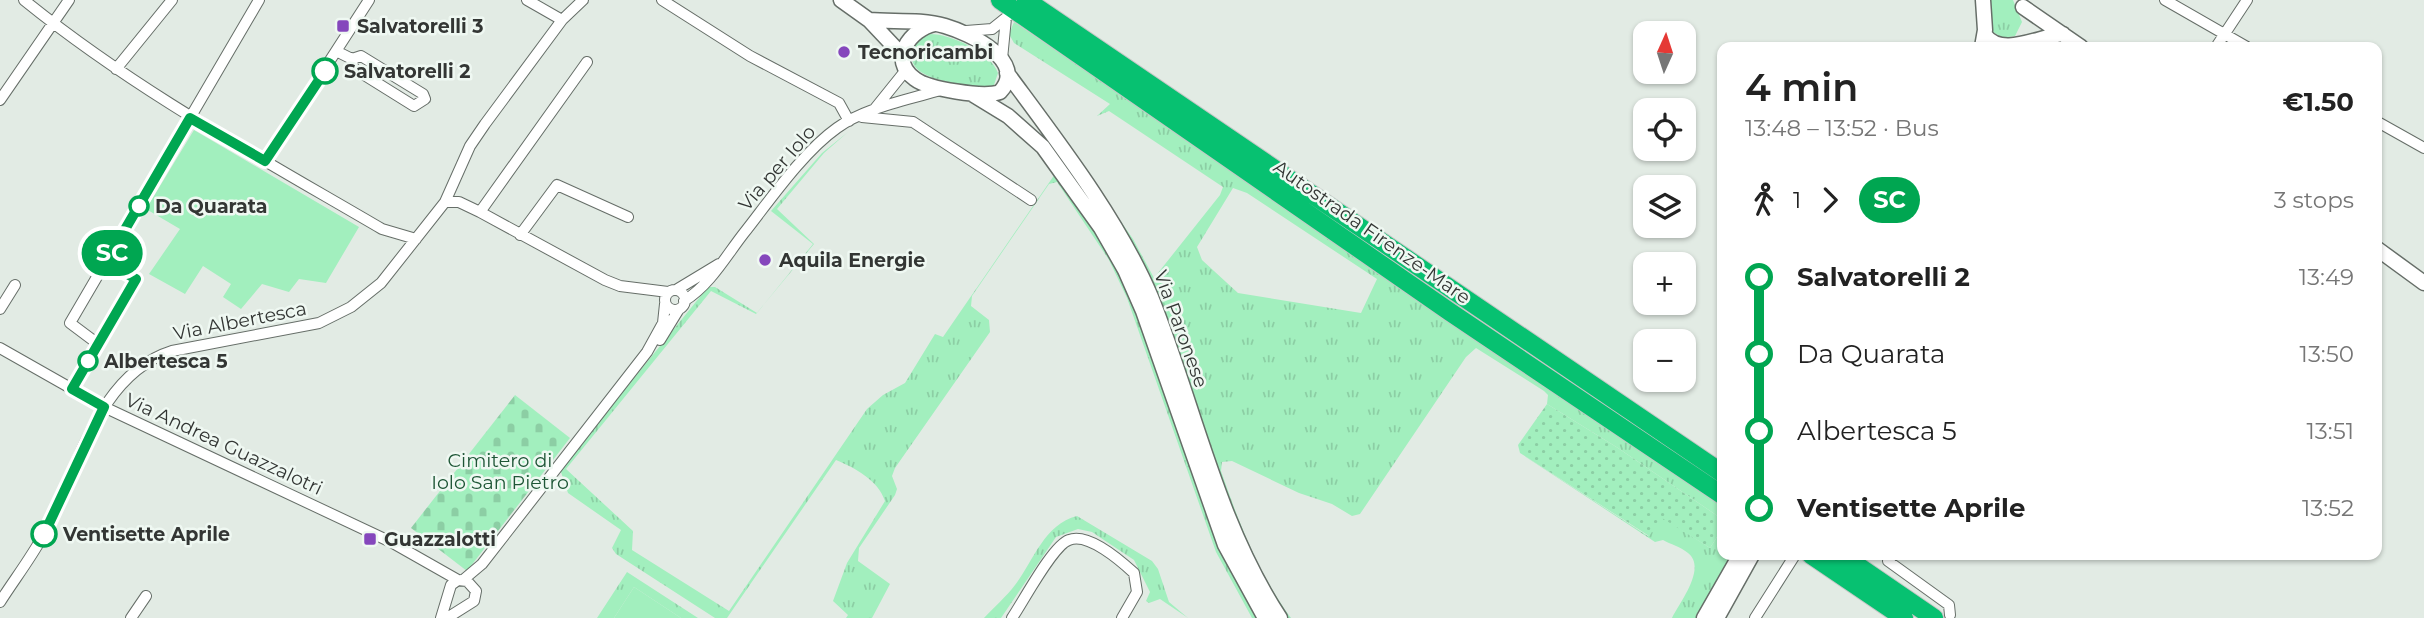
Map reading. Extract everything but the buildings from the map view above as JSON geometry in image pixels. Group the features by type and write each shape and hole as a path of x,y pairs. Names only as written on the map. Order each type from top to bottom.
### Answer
{"highway":[{"name":"Autostrada Firenze-Mare","path":"1000,0 1450,312 1717,492"},
{"name":"Autostrada Firenze-Mare","path":"1026,0 1717,470"},
{"path":"1818,560 1905,618"},
{"path":"1850,560 1942,616"}],"street":[{"path":"24,0 116,69 190,118 382,229 416,239"},
{"path":"0,100 69,0"},
{"path":"116,69 173,0"},
{"path":"98,344 70,323 259,0"},
{"path":"265,161 338,52 369,0"},
{"path":"527,0 562,20"},
{"name":"Via Albertesca","path":"0,602 44,534 104,407 149,358 319,323 351,307 381,283 446,202 470,146 562,20 583,0"},
{"path":"662,0 750,56 839,103 853,120 913,122 1031,200"},
{"path":"841,0 869,20 917,81 972,94 999,92 1007,81 1007,73"},
{"path":"1983,0 1984,41"},
{"path":"2165,0 2238,42"},
{"path":"2220,42 2247,0"},
{"path":"2022,3 2074,42"},
{"path":"2017,42 2028,25 2022,3"},
{"path":"869,20 935,24 979,33 992,30 1007,18 1002,59 957,30"},
{"path":"904,63 913,33 935,24"},
{"path":"2028,42 2063,34"},
{"path":"338,52 352,59 360,56 423,94 425,99 414,106 353,68 352,59"},
{"name":"Via Paronese","path":"1002,59 1007,73 1112,224 1135,262 1152,300 1233,530 1250,570 1280,618"},
{"path":"480,212 587,62"},
{"name":"Via per Iolo","path":"873,111 904,63"},
{"path":"382,86 390,74"},
{"name":"Via per Iolo","path":"647,352 663,336 682,305 713,276 719,264 819,144 853,120 873,111 947,88"},
{"name":"Via Paronese","path":"972,94 1008,116 1043,147 1119,259 1143,311 1225,545 1265,618"},
{"path":"913,122 912,110 919,97"},
{"path":"2382,124 2424,148"},
{"path":"520,235 557,185 628,217"},
{"path":"446,202 459,202 480,212 612,283 682,292 682,305 670,309 665,304"},
{"path":"2382,252 2424,283"},
{"path":"72,389 136,279 106,262"},
{"name":"Via per Iolo","path":"461,580 482,564 647,352 661,330 665,304 672,291 719,264"},
{"path":"0,309 15,285"},
{"name":"Via Andrea Guazzalotri","path":"0,348 104,407 391,542 434,569 461,580"},
{"path":"1012,618 1060,545 1068,540 1087,540 1127,567 1137,579 1138,592 1122,618"},
{"path":"1704,618 1737,560"},
{"path":"1717,618 1749,560"},
{"path":"1755,618 1792,560"},
{"path":"1889,560 1949,605 1942,616"},
{"name":"Via per Iolo","path":"474,587 482,564"},
{"name":"Via Andrea Guazzalotri","path":"434,569 448,596"},
{"path":"441,618 451,585 461,580 474,587 474,601 447,618"},
{"path":"131,618 146,596"},
{"path":"448,596 454,606 463,608"}],"green space":[{"path":"1990,0 2013,0 2022,22 2015,36 2003,38 1993,32"},
{"path":"1014,22 1717,501 1717,516 1618,448 1547,404 1548,395 1544,391 1476,348 1466,357 1360,514 1352,516 1332,504 1299,493 1232,461 1222,462 1221,471 1242,528 1259,565 1291,618 1288,618 1260,574 1087,173 1133,239 1154,278 1220,195 1223,187 1109,111 1097,116 1110,104 1014,43 1009,34","holes":["1233,188 1247,193 1377,279 1361,313 1238,293 1202,260 1197,247"]},
{"path":"928,34 958,40 987,58 998,73 993,88 985,90 939,80 919,70 913,63 913,50 917,41"},
{"path":"194,130 359,227 326,283 299,279 289,292 262,284 241,309 223,297 231,284 203,266 185,294 149,274 180,229 146,209"},
{"path":"848,132 824,153 777,209 814,244 765,303 813,244 771,211 822,153"},
{"path":"1055,174 1104,245 1129,291 1217,541 1258,618 1252,618 1216,552 1127,298 1109,260 1057,182 1049,184 972,296 971,306 989,320 990,332 895,468 892,476 897,489 895,495 859,548 858,561 890,584 872,618 846,618 848,615 833,601 847,563 885,501 871,481 836,460 727,618 715,618 616,554 612,548 621,530 568,493 560,469 708,287 715,287 757,313 711,291 566,469 633,531 632,550 729,611 867,409 883,395 905,383 935,334 943,337"},
{"name":"Cimitero di Iolo San Pietro","path":"515,395 570,438 467,571 411,528"},
{"path":"1547,404 1618,448 1717,516 1717,537 1710,548 1662,518 1649,536 1520,453 1518,445"},
{"path":"1520,453 1648,536 1662,517 1710,548 1717,537 1717,560 1730,560 1697,618 1672,618 1690,585 1695,567 1693,559 1682,549 1663,540 1655,542"},
{"path":"1077,516 1152,561 1158,569 1169,602 1188,618 1160,599 1149,603 1146,601 1150,592 1134,560 1092,532 1078,529 1056,537 1001,618 984,618 1015,585 1048,535 1066,520"},
{"path":"627,572 698,618 681,618 634,587 614,618 597,618"},
{"path":"634,587 681,618 614,618"}],"bus line":[{"name":"SC","path":"44,534 104,407 72,389 136,279 106,262 190,118 265,161 325,71"}],"place":[{"name":"Salvatorelli 3","path":"343,26"},
{"name":"Tecnoricambi","path":"844,52"},
{"name":"Salvatorelli 2","path":"325,71"},
{"name":"Da Quarata","path":"139,206"},
{"name":"Aquila Energie","path":"765,260"},
{"name":"Albertesca 5","path":"88,361"},
{"name":"Ventisette Aprile","path":"44,534"},
{"name":"Guazzalotti","path":"370,539"}]}
